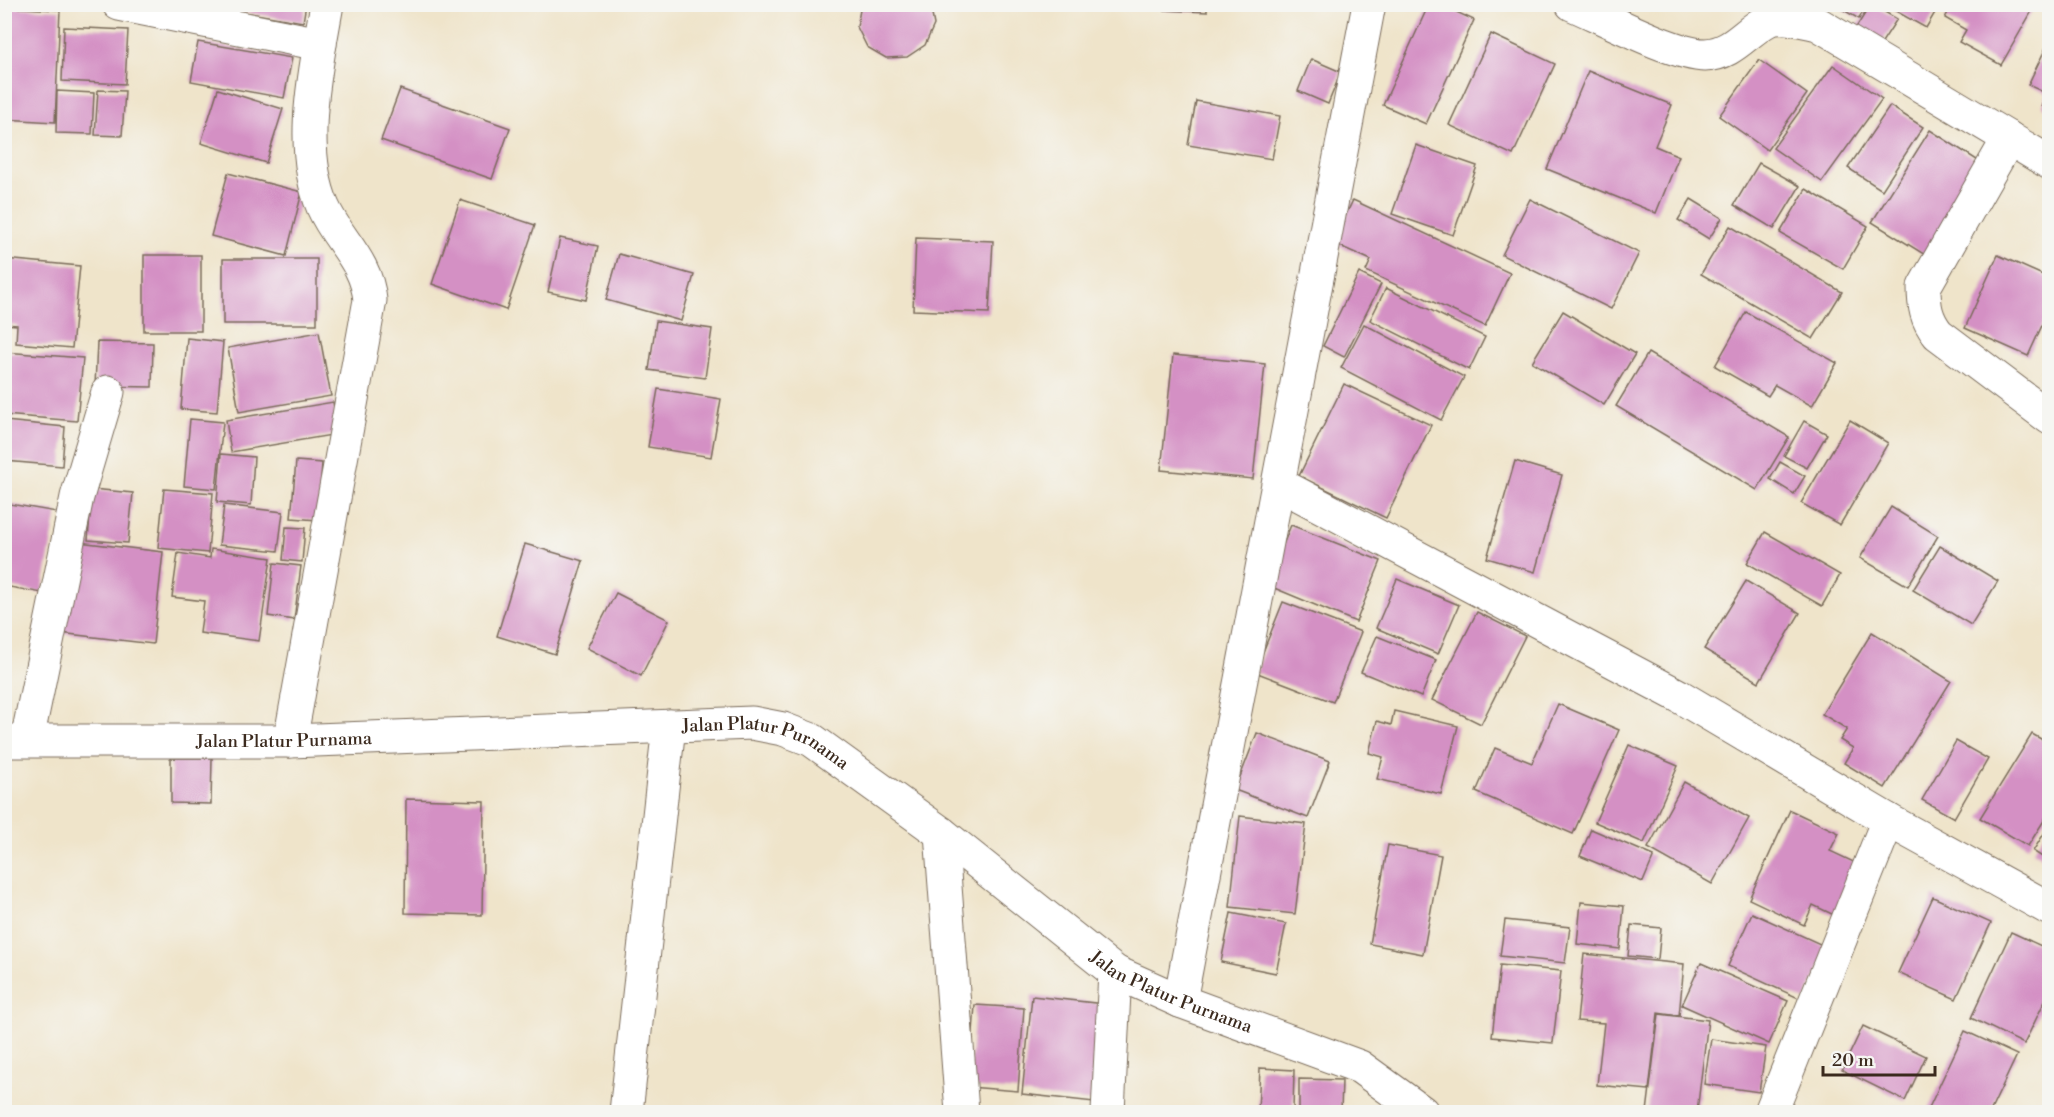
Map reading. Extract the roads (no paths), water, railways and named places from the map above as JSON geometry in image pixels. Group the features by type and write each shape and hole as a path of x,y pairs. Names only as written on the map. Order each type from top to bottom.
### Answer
{"street":[{"path":"119,4 320,44"},
{"path":"290,741 370,300 368,281 324,210 312,179 312,110 327,4"},
{"path":"1180,1001 1369,4"},
{"path":"1572,4 1677,49 1704,55 1731,49 1769,19 1791,19 1818,24 2049,163"},
{"path":"2009,138 1924,287 1924,305 1929,322 1938,334 2049,418"},
{"path":"16,741 77,497 108,392"},
{"path":"1279,484 1679,696 1888,820 2049,909"},
{"name":"Jalan Platur Purnama","path":"16,741 290,741 752,723 783,729 812,740 941,833 1115,972 1180,1001 1360,1067 1422,1113"},
{"path":"626,1113 669,726"},
{"path":"1771,1113 1888,820"},
{"path":"941,833 962,1113"},
{"path":"1108,1113 1115,972"}]}
